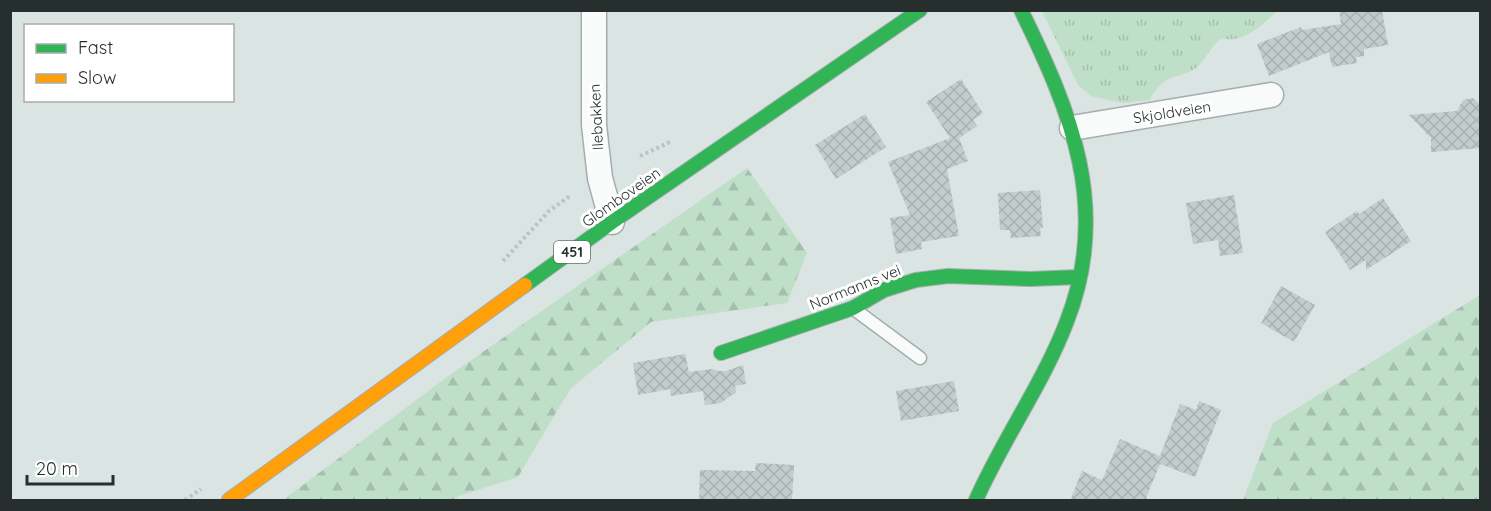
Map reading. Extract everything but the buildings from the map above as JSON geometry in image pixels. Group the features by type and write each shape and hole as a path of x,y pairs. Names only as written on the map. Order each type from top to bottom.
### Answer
{"street":[{"name":"Ilebakken","path":"594,10 594,125 600,178 612,222"},
{"name":"Glomboveien","path":"229,501 612,222 920,10"},
{"path":"976,501 1057,345 1072,310 1085,240 1085,202 1081,162 1072,128 1047,63 1021,10"},
{"name":"Skjoldveien","path":"1072,128 1271,96"},
{"name":"Normanns vei","path":"721,353 853,308 884,290 916,280 948,276 1079,278"}],"lane":[{"path":"853,308 920,358"}],"path":[{"path":"549,211 571,195"}],"green space":[{"path":"1042,11 1278,11 1246,35 1239,38 1221,39 1196,68 1165,81 1149,100 1123,103 1091,96 1078,85"},
{"path":"747,168 807,253 787,303 651,322 570,389 518,477 452,500 283,500 447,377"},
{"path":"1480,295 1480,500 1243,500 1273,423"}],"traffic: fast":[{"path":"525,285 612,222 920,10"},
{"path":"976,500 1058,344 1080,279 1085,239 1085,200 1079,161 1069,123 1021,10"},
{"path":"721,353 853,308 884,290 916,280 948,276 1030,279 1079,277"}],"traffic: slow":[{"path":"229,500 525,285"}]}
